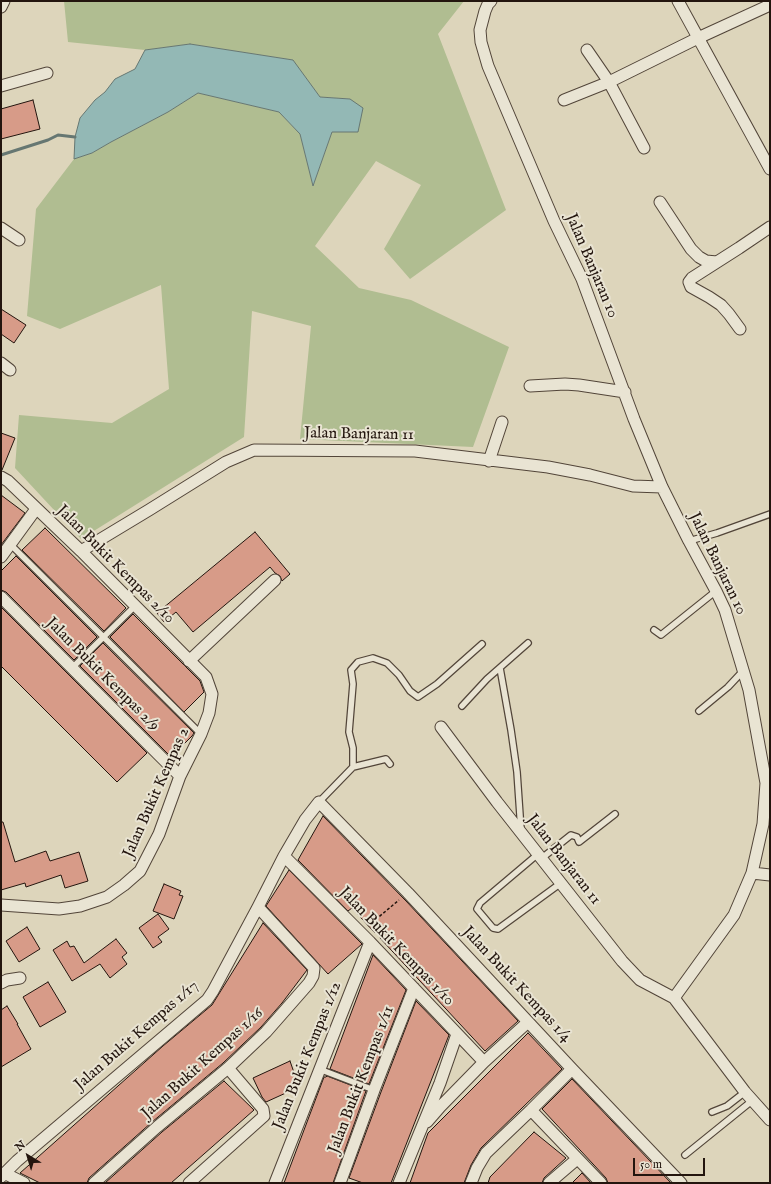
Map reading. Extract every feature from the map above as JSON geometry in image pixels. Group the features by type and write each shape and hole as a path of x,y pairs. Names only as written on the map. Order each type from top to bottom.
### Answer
{"street":[{"path":"1,7 4,1"},
{"name":"Jalan Banjaran 10","path":"491,1 485,11 480,30 481,42 488,66 554,221 582,278 634,419 662,488 725,610 750,690 768,783 763,824 752,873 734,914 674,998"},
{"path":"678,1 770,169"},
{"path":"564,100 609,82 698,38 770,5"},
{"path":"587,50 609,82 644,148"},
{"path":"1,86 47,73"},
{"path":"660,202 691,249 699,257 706,261 717,262"},
{"path":"740,329 721,305 691,286 689,282 692,278 770,226"},
{"path":"1,228 19,240"},
{"path":"1,363 10,370"},
{"path":"530,386 565,384 625,392"},
{"path":"489,461 502,422"},
{"name":"Jalan Banjaran 11","path":"81,551 226,462 254,450 415,451 548,467 590,475 633,486 662,488"},
{"name":"Jalan Bukit Kempas 2/10","path":"2,479 81,551 206,677"},
{"path":"1,556 36,509"},
{"path":"189,660 275,580"},
{"name":"Jalan Bukit Kempas 2/9","path":"1,597 180,776"},
{"name":"Jalan Bukit Kempas 2","path":"1,904 59,909 80,906 107,897 140,871 159,834 180,776 201,734 209,713 212,694 206,677"},
{"name":"Jalan Banjaran 11","path":"440,727 622,961 640,980 674,998"},
{"name":"Jalan Bukit Kempas 1/17","path":"3,1175 17,1161 207,1000 284,856 305,820 323,806"},
{"name":"Jalan Bukit Kempas 1/4","path":"323,806 408,893 572,1069 681,1183"},
{"name":"Jalan Bukit Kempas 1/10","path":"284,856 361,932 484,1062"},
{"path":"752,873 770,875"},
{"name":"Jalan Bukit Kempas 1/16","path":"94,1183 157,1127 228,1068 266,1032 309,983 313,976 314,968 258,907"},
{"name":"Jalan Bukit Kempas 1/12","path":"275,1183 370,942"},
{"path":"1,983 7,980 20,978"},
{"name":"Jalan Bukit Kempas 1/11","path":"340,1183 374,1090 414,988"},
{"path":"674,998 745,1092 768,1114"},
{"path":"420,1130 440,1106 484,1062 528,1022"},
{"path":"399,1183 440,1083 457,1034"},
{"path":"190,1183 264,1116 263,1109 228,1068"},
{"path":"471,1183 477,1168 486,1153 572,1069"},
{"path":"531,1110 600,1183"},
{"path":"549,1183 578,1159"},
{"path":"3,1175 24,1183"}],"lane":[{"path":"689,541 718,533 770,514"},
{"path":"10,544 201,734"},
{"path":"654,630 661,635 716,591"},
{"path":"72,668 135,606"},
{"path":"462,706 487,679 528,643"},
{"path":"323,806 353,767 353,748 349,732 353,684 351,670 358,662 373,658 387,664 399,675 410,691 418,697 437,684 482,644"},
{"path":"500,668 512,730 522,832"},
{"path":"699,711 728,687 744,671"},
{"path":"353,767 386,759 390,764"},
{"path":"561,883 498,929 493,928 477,909 480,903 540,856 571,835 577,837 579,842 615,814"},
{"path":"320,1069 374,1090"},
{"path":"712,1112 727,1106 745,1092"},
{"path":"685,1155 753,1100"}],"path":[{"path":"361,932 408,893"}],"green space":[{"path":"64,1 464,1 438,34 506,210 410,279 384,249 421,185 376,161 315,246 359,288 411,300 509,347 473,447 300,439 311,326 252,311 244,437 81,539 15,468 19,415 112,423 169,389 161,285 60,329 27,316 36,209 74,159 92,153 168,112 198,93 279,112 300,134 313,186 332,132 350,99 320,97 292,60 190,44 145,50 68,42"}],"water":[{"path":"190,44 293,60 320,97 350,99 363,108 358,132 332,132 313,186 300,134 279,112 198,93 168,112 92,153 74,159 75,137 80,118 95,100 105,92 115,79 135,69 145,50"}],"building":[{"path":"33,100 40,129 1,139 1,109"},
{"path":"1,309 26,325 14,343 1,334"},
{"path":"1,433 15,438 2,470 1,470"},
{"path":"1,495 25,513 1,545"},
{"path":"45,528 126,608 104,631 22,550"},
{"path":"255,532 290,574 282,581 280,576 270,567 193,632 176,612 164,622 157,613"},
{"path":"16,556 97,637 74,660 6,592 1,590 1,571"},
{"path":"1,607 147,753 117,782 1,666"},
{"path":"133,614 200,681 204,692 184,712 110,637"},
{"path":"103,643 194,733 171,757 80,666"},
{"path":"323,816 406,901 518,1021 485,1051 380,938 385,924 375,933 352,908 348,911 298,860"},
{"path":"1,822 3,822 15,862 46,851 50,861 79,852 88,881 65,888 61,875 26,887 25,883 1,890"},
{"path":"289,870 362,944 328,974 266,906"},
{"path":"164,884 181,891 179,895 183,896 174,919 153,911"},
{"path":"158,914 169,929 158,937 162,942 153,948 139,928"},
{"path":"263,923 307,970 282,1003 261,1027 223,1063 152,1122 89,1178 87,1183 40,1183 20,1173 163,1046 212,1005"},
{"path":"27,927 40,949 19,962 6,941"},
{"path":"116,939 127,953 122,957 127,964 110,978 100,964 72,981 53,950 67,941 70,947 74,946 84,963"},
{"path":"373,955 406,990 369,1084 330,1069"},
{"path":"48,982 66,1012 40,1027 23,997"},
{"path":"416,1001 449,1035 391,1183 363,1183 349,1178"},
{"path":"7,1006 31,1049 1,1067 1,1010"},
{"path":"528,1033 562,1069 481,1148 471,1165 464,1183 410,1183 428,1133"},
{"path":"290,1061 299,1087 266,1102 253,1078"},
{"path":"327,1076 366,1091 333,1183 284,1183 324,1077"},
{"path":"572,1079 671,1183 608,1183 606,1178 542,1109"},
{"path":"224,1081 254,1110 171,1183 105,1183 162,1132"},
{"path":"534,1132 566,1158 544,1178 542,1183 488,1183 490,1177"},
{"path":"582,1173 591,1183 572,1183"}],"waterway":[{"path":"1,155 48,140 58,135 75,137"}]}
